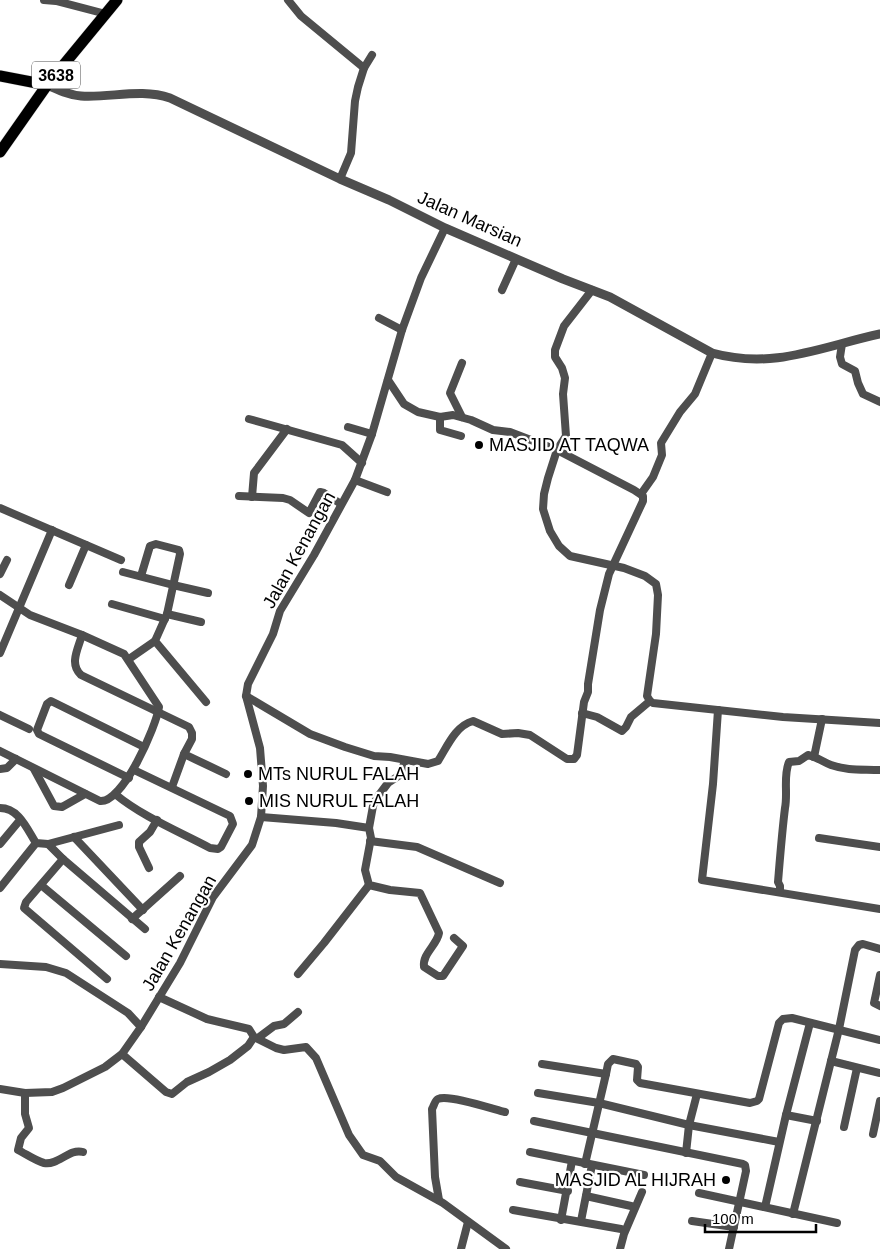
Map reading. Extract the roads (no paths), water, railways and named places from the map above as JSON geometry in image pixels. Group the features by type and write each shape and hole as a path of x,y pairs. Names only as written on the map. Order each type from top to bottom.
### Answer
{"main road":[{"name":"3638","path":"0,152 47,86 117,0"},
{"path":"0,76 47,86"}],"street":[{"path":"44,0 56,1 106,14"},
{"path":"288,0 301,16 364,68"},
{"path":"340,179 351,153 355,101 364,68 372,55"},
{"name":"Jalan Marsian","path":"47,86 71,95 82,96 145,93 163,95 445,228 610,297 712,353 725,357 752,360 776,359 880,334"},
{"name":"Jalan Kenangan","path":"0,1089 25,1093 52,1092 105,1067 122,1054 141,1028 180,962 213,897 252,845 261,817 263,786 260,748 246,696 248,684 273,634 280,611 314,555 355,480 372,434 402,330 421,278 445,228"},
{"path":"502,290 516,258"},
{"path":"592,290 564,326 555,350 555,357 562,368 565,378 563,394 566,436 557,450 544,494 543,509 550,531 559,546 570,556 614,566 646,576 655,581 658,587 656,634 647,696 650,701 653,703 822,720 880,723"},
{"path":"379,318 402,330"},
{"path":"842,344 840,357 842,364 855,371 863,394 880,402"},
{"path":"641,494 653,477 662,455 661,443 680,412 695,394 712,353"},
{"path":"462,363 450,393 462,417"},
{"path":"246,696 310,734 374,756 434,764 438,761 454,734 467,723 473,721 502,734 518,733 530,736 567,759 574,759 578,752 582,713 588,692 600,610 610,574 643,501 641,494 557,450 510,432 485,427 471,420 453,415 440,417 418,412 404,404 388,380"},
{"path":"440,417 439,428 442,432 461,436"},
{"path":"249,419 342,445 362,463"},
{"path":"348,427 372,434"},
{"path":"252,497 254,473 287,429"},
{"path":"355,480 387,492"},
{"path":"239,496 290,500 309,514 320,492 341,504"},
{"path":"1,510 121,560"},
{"path":"0,653 52,530"},
{"path":"129,659 155,641 166,616 180,554 179,550 156,544 150,546 142,576"},
{"path":"69,585 86,545"},
{"path":"0,574 6,560"},
{"path":"123,572 173,586 208,593"},
{"path":"0,596 39,619 119,650 129,659 159,707 134,770 115,794 104,802 0,751"},
{"path":"112,604 201,622"},
{"path":"82,635 74,662 77,671 81,675 179,721 190,729 192,739 184,754 172,787"},
{"path":"155,641 206,702"},
{"path":"129,778 39,734 36,730 37,726 47,704 51,701 144,747"},
{"path":"582,713 597,717 622,731 631,717 650,701"},
{"path":"718,710 702,880 880,909"},
{"path":"0,715 28,729"},
{"path":"814,757 822,720"},
{"path":"184,754 226,774"},
{"path":"780,892 778,882 783,816 786,807 788,764 791,761 799,761 807,756 847,769 859,771 880,770"},
{"path":"0,770 7,768 16,759"},
{"path":"369,885 365,870 373,806 388,783 400,775 404,761"},
{"path":"34,769 54,806 62,807 86,794"},
{"path":"115,794 131,807 214,849 221,846 233,824 230,816 134,770"},
{"path":"0,808 12,810 18,814 36,843"},
{"path":"261,817 336,823 369,828"},
{"path":"0,844 20,820"},
{"path":"149,868 139,847 139,842 150,832 157,820"},
{"path":"36,843 48,844 118,825"},
{"path":"74,837 144,910"},
{"path":"819,838 880,847"},
{"path":"370,841 417,846 500,883"},
{"path":"0,888 36,843"},
{"path":"48,844 62,859 145,929"},
{"path":"62,859 26,902 25,910 107,979"},
{"path":"132,919 180,876"},
{"path":"41,885 126,956"},
{"path":"369,885 422,894 423,901 439,935 424,961 424,967 438,976 443,976 462,949 462,944 454,938"},
{"path":"298,974 369,885"},
{"path":"870,912 880,914"},
{"path":"793,1214 839,1029 856,950 858,945 863,944 880,949"},
{"path":"0,964 46,967 66,973 128,1013 141,1028"},
{"path":"880,976 874,1003 880,1006"},
{"path":"159,997 207,1018 249,1030 256,1038 276,1048 284,1050 306,1047 311,1051 356,1147 363,1155 380,1161 401,1180 439,1200 506,1249"},
{"path":"122,1054 166,1092 172,1094 187,1082 230,1060 256,1038 274,1026 284,1024 298,1012"},
{"path":"581,1222 599,1103 608,1064 614,1059 635,1063 638,1067 637,1080 640,1083 747,1103 757,1101 760,1095 780,1020 787,1018 880,1040"},
{"path":"765,1208 779,1142 810,1023"},
{"path":"831,1061 880,1073"},
{"path":"542,1064 606,1074"},
{"path":"844,1127 857,1068"},
{"path":"25,1093 25,1114 30,1124 21,1138 18,1150 44,1163 77,1150 83,1152"},
{"path":"538,1093 599,1103 689,1125 779,1142"},
{"path":"686,1152 689,1125 697,1094"},
{"path":"439,1200 435,1177 432,1109 436,1100 447,1098 505,1112"},
{"path":"873,1134 880,1101"},
{"path":"786,1115 817,1120"},
{"path":"534,1121 745,1165 746,1170 730,1249"},
{"path":"530,1152 644,1175"},
{"path":"561,1220 568,1191 572,1161"},
{"path":"520,1182 568,1191"},
{"path":"620,1249 624,1234 642,1192"},
{"path":"699,1193 837,1223"},
{"path":"586,1196 631,1206"},
{"path":"513,1210 561,1220 622,1229"},
{"path":"692,1221 734,1227"},
{"path":"461,1249 468,1222"}],"place":[{"name":"MASJID AT TAQWA","path":"479,445"},
{"name":"MTs NURUL FALAH","path":"248,774"},
{"name":"MIS NURUL FALAH","path":"249,801"},
{"name":"MASJID AL HIJRAH","path":"726,1180"}]}
